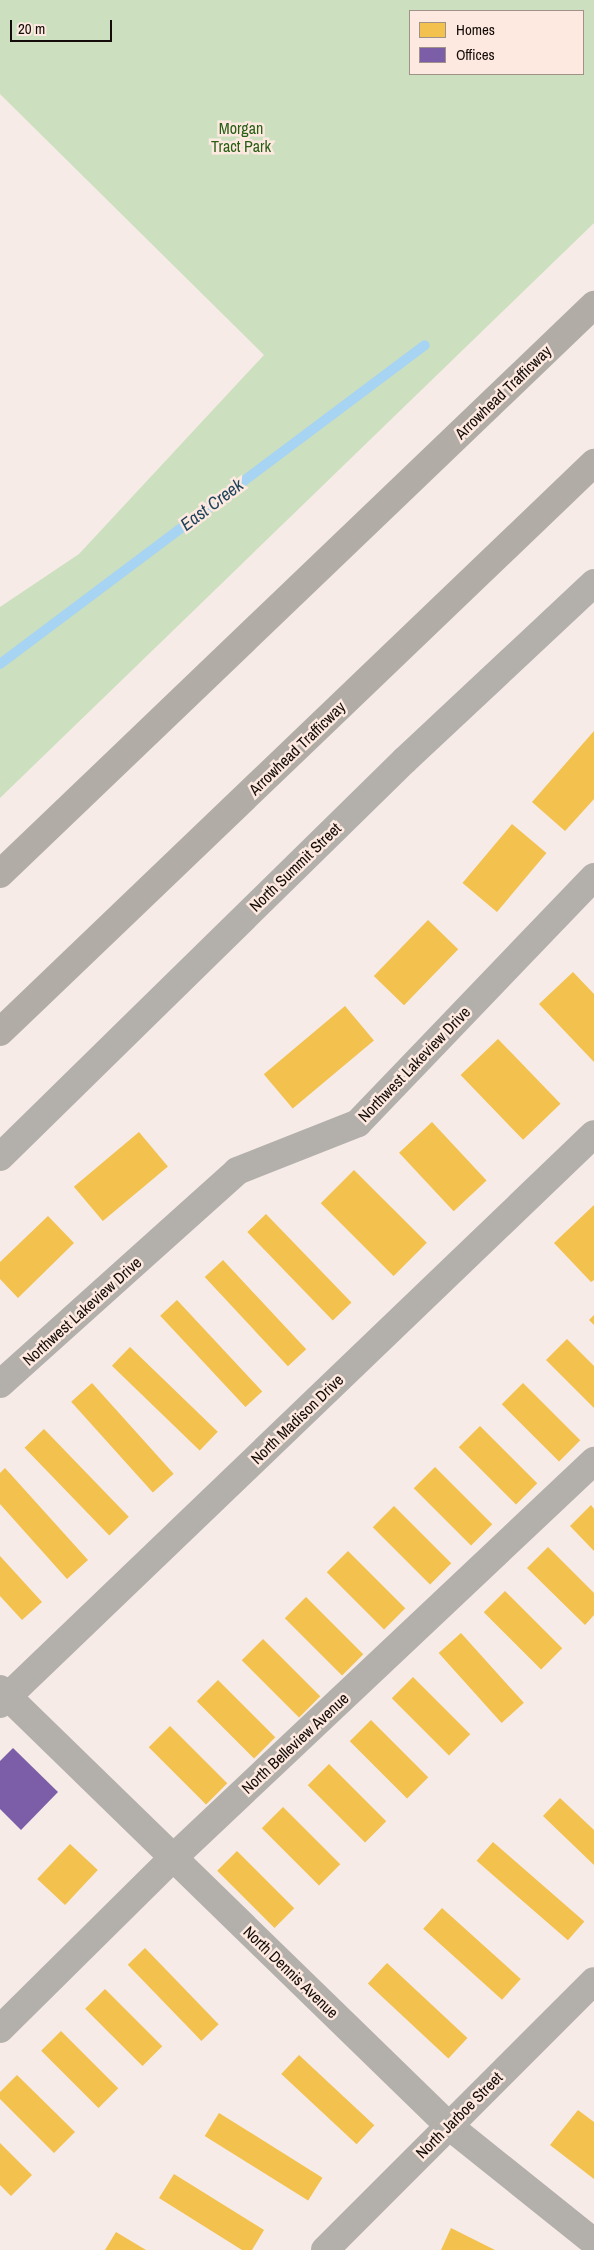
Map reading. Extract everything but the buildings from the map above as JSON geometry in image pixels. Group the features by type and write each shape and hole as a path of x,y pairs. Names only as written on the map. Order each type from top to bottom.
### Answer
{"highway":[{"name":"Arrowhead Trafficway","path":"0,874 594,305"},
{"name":"Arrowhead Trafficway","path":"0,1032 594,463"}],"street":[{"name":"North Summit Street","path":"0,1156 405,760 594,583"},
{"name":"Northwest Lakeview Drive","path":"0,1384 237,1171 358,1123 594,877"},
{"name":"North Madison Drive","path":"2,1697 594,1134"},
{"name":"North Belleview Avenue","path":"0,2028 173,1858 594,1461"},
{"name":"North Dennis Avenue","path":"2,1697 173,1858 449,2126 594,2242"},
{"name":"North Jarboe Street","path":"325,2250 594,1981"}],"green space":[{"name":"Morgan Tract Park","path":"0,0 594,0 594,223 0,798 0,607 79,554 264,355 0,94"}],"waterway":[{"name":"East Creek","path":"0,664 425,345"}]}
